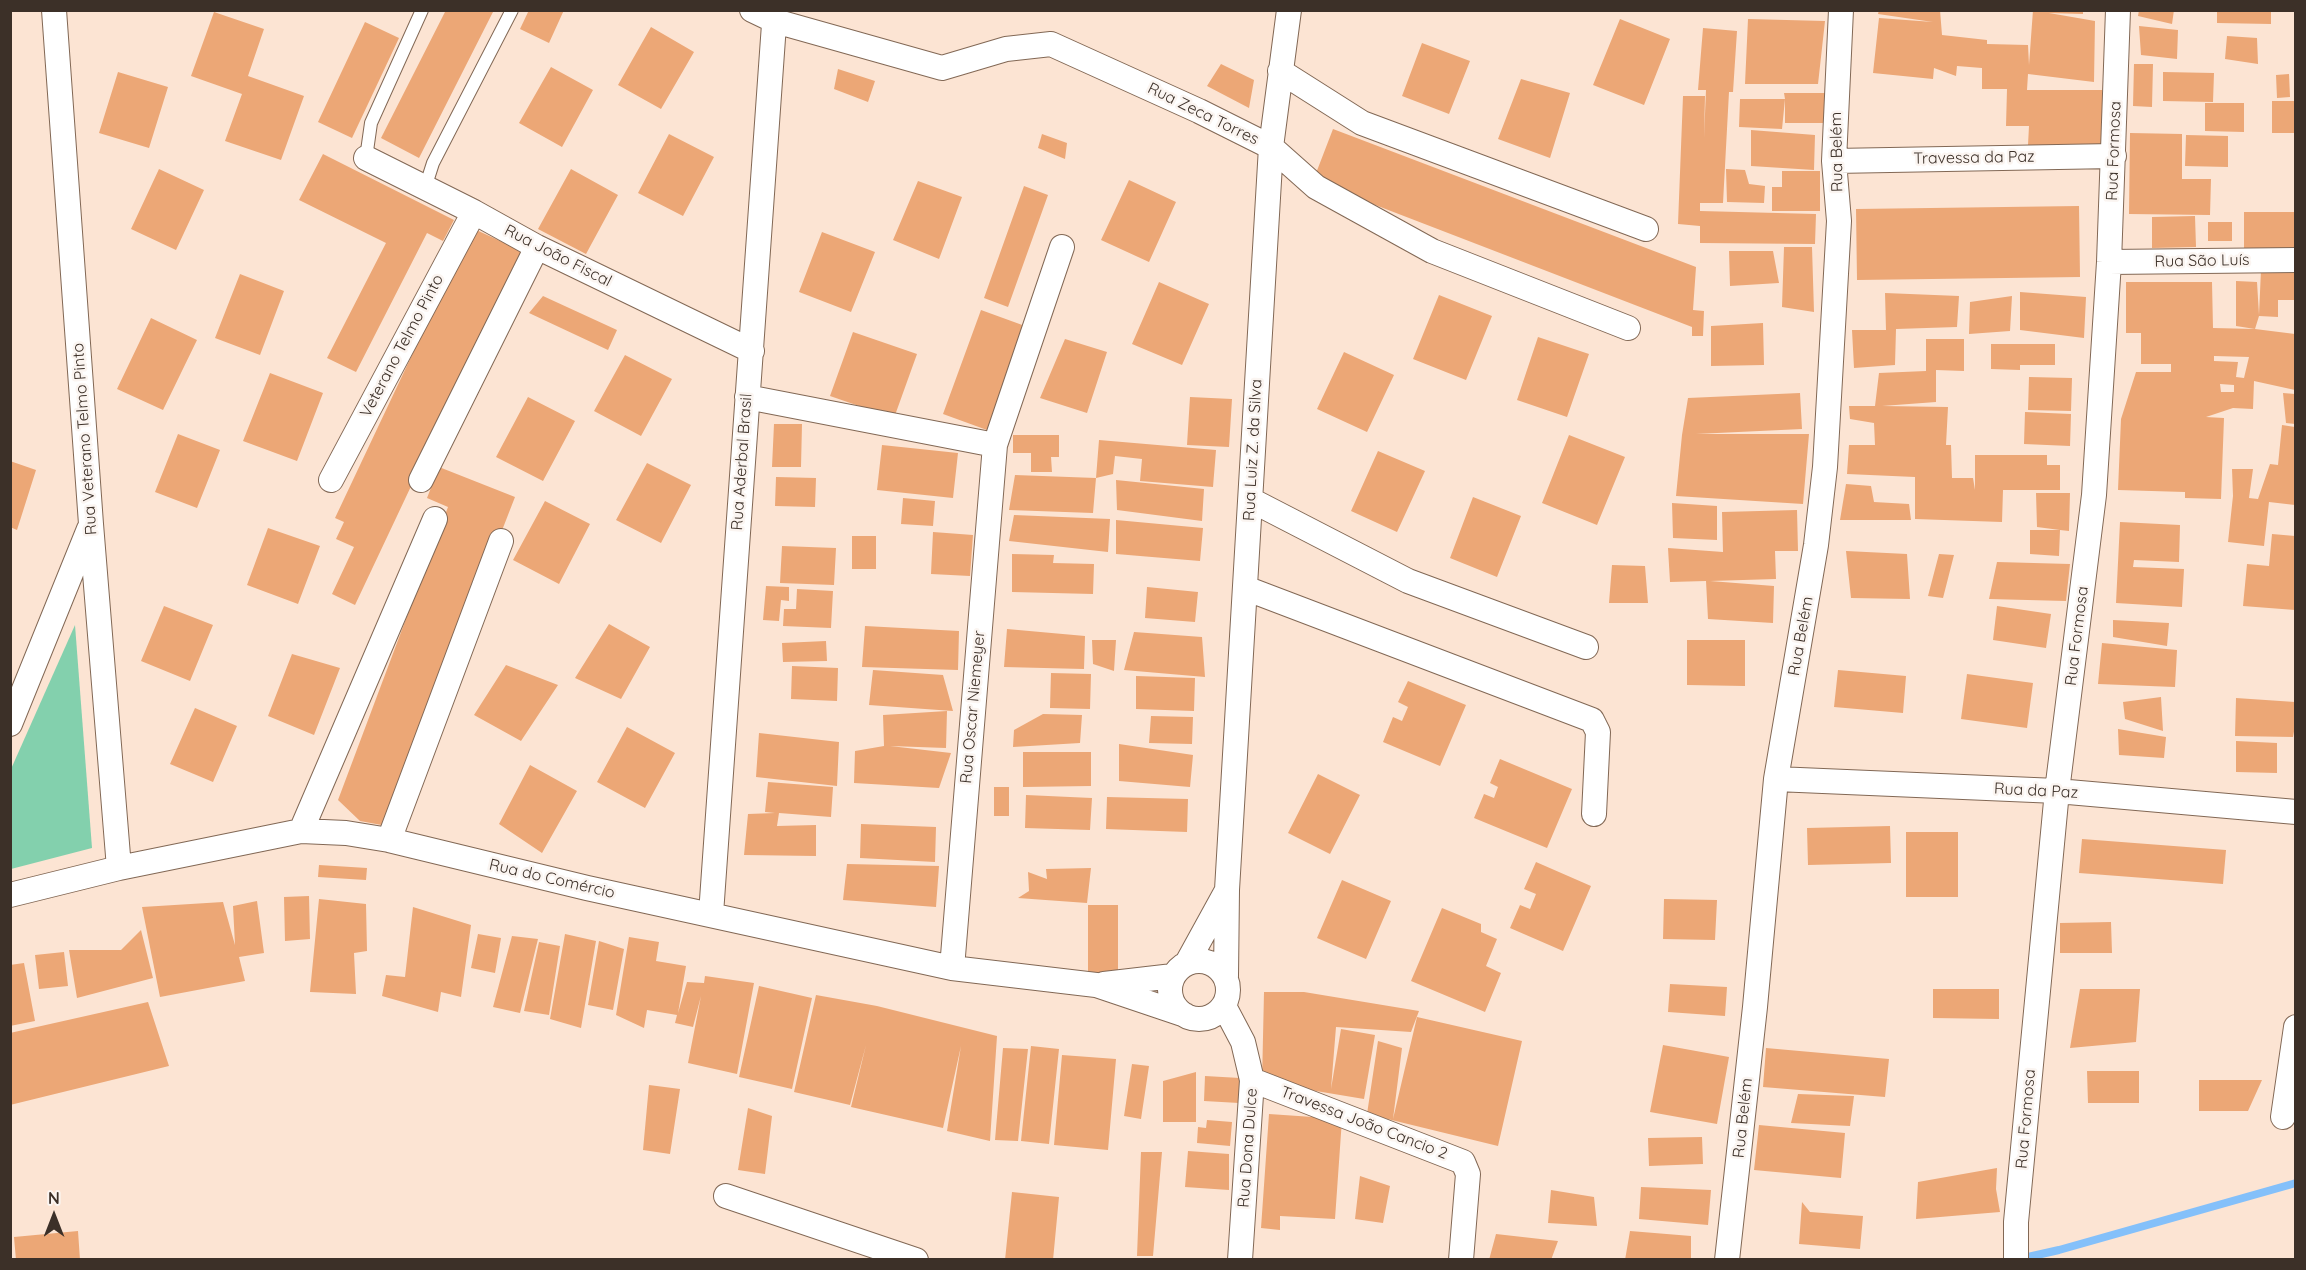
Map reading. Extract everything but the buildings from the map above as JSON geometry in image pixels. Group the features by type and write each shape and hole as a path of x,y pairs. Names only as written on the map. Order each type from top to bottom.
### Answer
{"street":[{"name":"Rua Veterano Telmo Pinto","path":"54,10 91,524 119,868"},
{"name":"Rua Zeca Torres","path":"752,10 942,68 1006,49 1052,44 1199,111 1271,147 1316,187 1432,251 1628,328"},
{"name":"Rua Luiz Z. da Silva","path":"1226,976 1227,890 1271,147 1288,10"},
{"name":"Rua Belém","path":"1727,1260 1755,1006 1776,778 1816,546 1825,467 1839,221 1834,161 1841,10"},
{"name":"Rua Formosa","path":"2016,1260 2016,1222 2057,791 2094,495 2109,262 2118,10"},
{"name":"Rua Aderbal Brasil","path":"711,914 775,16"},
{"path":"1280,71 1362,123 1646,229"},
{"name":"Travessa da Paz","path":"1834,161 2114,156"},
{"name":"Rua João Fiscal","path":"366,158 474,212 537,248 752,351"},
{"name":"Veterano Telmo Pinto","path":"331,480 474,212"},
{"name":"Rua Oscar Niemeyer","path":"952,968 995,445 1062,247"},
{"path":"421,480 537,248"},
{"name":"Rua São Luís","path":"2109,262 2295,260"},
{"path":"747,397 995,445"},
{"path":"1251,500 1408,581 1586,647"},
{"path":"302,831 435,519"},
{"path":"10,724 91,524"},
{"path":"389,840 501,541"},
{"path":"1245,588 1592,720 1598,732 1594,814"},
{"name":"Rua da Paz","path":"1776,778 2057,791 2295,812"},
{"name":"Rua do Comércio","path":"10,895 119,868 302,831 346,833 389,840 587,888 952,968 1095,985 1185,1015"},
{"name":"Rua Luiz Z. da Silva","path":"1180,970 1227,890"},
{"path":"1196,960 1213,963 1226,976 1229,991 1224,1006 1210,1017 1193,1018 1185,1015 1173,1002 1170,985 1180,970 1196,960"},
{"name":"Rua do Comércio","path":"1095,985 1180,970"},
{"name":"Rua Dona Dulce","path":"1224,1006 1243,1042 1252,1080 1240,1260"},
{"path":"2283,1117 2295,1027"},
{"name":"Travessa João Cancio 2","path":"1252,1080 1463,1162 1468,1174 1461,1260"},
{"path":"726,1196 916,1260"}],"lane":[{"path":"366,158 371,123 422,10"},
{"path":"425,188 433,163 512,10"}],"green space":[{"path":"75,625 92,848 11,869 11,769"}],"waterway":[{"path":"2019,1259 2059,1250 2296,1183"}]}
